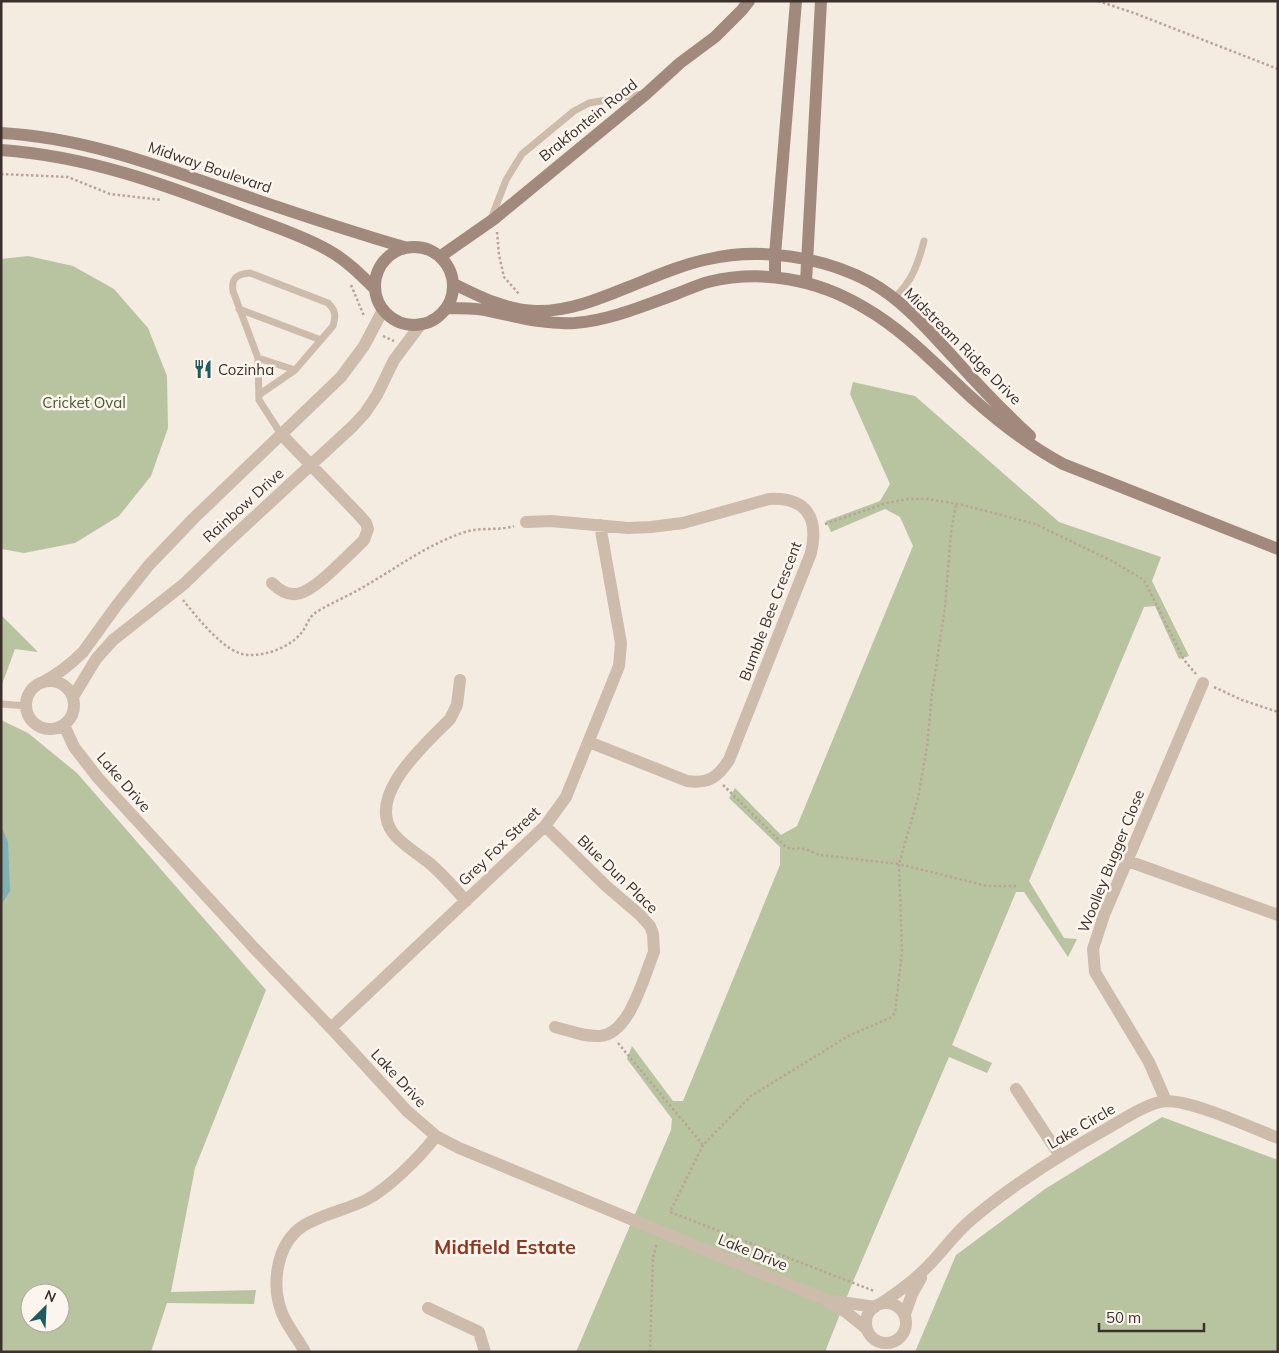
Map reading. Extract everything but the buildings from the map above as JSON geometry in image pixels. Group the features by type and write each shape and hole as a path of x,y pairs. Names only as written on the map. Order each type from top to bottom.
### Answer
{"street":[{"name":"Brakfontein Road","path":"441,256 494,219 646,94 680,63 715,37 749,1"},
{"path":"775,276 775,255 796,1"},
{"path":"794,28 802,1"},
{"path":"806,282 821,1"},
{"name":"Midway Boulevard","path":"1,134 20,134 91,146 145,162 340,228 404,248 424,247 441,256"},
{"path":"1,150 59,156 100,165 204,199 327,249 349,264 375,289"},
{"path":"404,248 391,253 382,263 376,276 375,289 383,310 394,319 407,324 421,324 433,320 447,308 452,297 454,284 449,267 441,256"},
{"name":"Midstream Ridge Drive","path":"454,284 485,299 509,307 536,311 552,310 594,300 676,268 710,258 735,255 775,255 808,259 846,271 870,282 894,298 920,321 995,403 1063,464"},
{"name":"Midstream Ridge Drive","path":"447,308 485,310 547,323 574,323 619,314 707,282 754,276 775,276 806,282 839,294 891,325 925,353 995,417 1042,453 1063,464 1278,549"},
{"name":"Rainbow Drive","path":"41,683 54,676 79,656 149,565 194,518 341,377 353,363 373,331 383,310"},
{"name":"Rainbow Drive","path":"73,698 104,649 176,591 311,466 364,413 377,395 394,360 421,324"},
{"path":"272,583 278,589 296,594 312,588 358,546 368,530 366,523 281,434"},
{"name":"Bumble Bee Crescent","path":"526,522 551,521 640,528 683,523 769,499 780,498 790,500 808,512 814,528 811,553 729,760 715,777"},
{"name":"Grey Fox Street","path":"331,1028 546,826 566,798 619,666 621,649 600,525"},
{"path":"460,680 455,712 399,773 389,797 386,817 388,826 394,834 431,864 466,901"},
{"path":"48,681 64,685 73,698 73,713 70,720 64,725 49,729 41,727 29,717 27,706 29,694 41,683 48,681"},
{"name":"Woolley Bugger Close","path":"1166,1101 1149,1062 1094,972 1094,949 1097,933 1203,683"},
{"name":"Lake Drive","path":"64,725 74,747 98,778 407,1111 436,1136 459,1148 824,1299 846,1312 867,1329"},
{"path":"589,742 687,781 706,782 715,777"},
{"name":"Blue Dun Place","path":"546,826 605,885 640,915 650,926 653,934 654,952 630,1011 620,1027 610,1034"},
{"path":"1128,861 1278,916"},
{"path":"555,1027 590,1036 610,1034"},
{"path":"1016,1089 1060,1156"},
{"path":"1166,1101 1191,1106 1278,1138"},
{"name":"Lake Circle","path":"882,1303 907,1286 970,1221 994,1201 1060,1156 1125,1119 1157,1103 1166,1101"},
{"path":"305,1352 282,1314 278,1300 277,1273 282,1254 288,1243 303,1227 366,1200 379,1191 420,1154 436,1136"},
{"name":"Lake Circle","path":"905,1314 917,1285 929,1265"},
{"name":"Lake Drive","path":"824,1299 882,1303"},
{"path":"875,1340 896,1346 906,1331 907,1320 905,1314 897,1306 882,1303 867,1317 867,1329 882,1352"},
{"path":"428,1308 479,1332 485,1352"}],"lane":[{"path":"494,219 506,180 522,154 574,111 589,103 646,94"},
{"path":"894,298 905,288 913,275 924,241"},
{"path":"260,394 295,370 333,326 336,318 334,310 328,303 250,273 240,274 235,277 232,283 239,309 258,358 259,400 281,434"},
{"path":"239,309 321,340"},
{"path":"258,358 295,370"},
{"path":"1,704 27,706"}],"path":[{"path":"1098,1 1278,69"},
{"path":"1,174 68,177 110,194 161,200 170,203"},
{"path":"494,219 504,277 536,311"},
{"path":"347,279 373,331 404,346"},
{"path":"814,528 887,503 927,499 956,503 1035,524 1112,560 1144,580 1184,660 1203,683 1242,700 1278,712"},
{"path":"650,1352 653,1256 660,1232 704,1145 751,1096 850,1035 890,1018 895,1013 902,952 899,864 918,798 927,747 956,503"},
{"path":"176,591 203,624 232,650 241,654 259,654 293,642 314,614 365,586 414,555 466,531 509,528 526,522"},
{"path":"715,777 788,848 794,850 804,849 820,855 899,864 987,886 1016,886"},
{"path":"610,1034 704,1145"},
{"path":"670,1212 882,1303"}],"green space":[{"name":"Cricket Oval","path":"28,256 73,266 114,289 148,328 167,376 168,428 151,476 119,516 75,543 24,553 1,549 1,259"},
{"path":"853,382 915,396 1059,522 1161,557 1152,581 1189,656 1179,659 1155,606 1144,607 1029,881 1064,938 1077,939 1068,957 1024,892 1016,892 952,1045 992,1063 987,1073 949,1057 825,1352 576,1352 671,1130 672,1119 627,1059 632,1046 673,1101 683,1101 780,865 780,847 729,798 735,788 781,835 797,826 913,546 900,517 885,509 831,532 826,521 880,501 890,484 850,394"},
{"path":"1,615 38,652 15,649 1,687"},
{"path":"1,720 28,733 77,773 266,990 195,1168 171,1292 256,1290 254,1304 167,1303 151,1352 1,1352"},
{"path":"1162,1117 1278,1160 1278,1352 915,1352 956,1255 1045,1189"}],"water":[{"path":"1,826 8,842 10,891 1,905"}],"place":[{"name":"Cozinha","path":"203,369"}],"district":[{"name":"Midfield Estate","path":"505,1246"}]}
